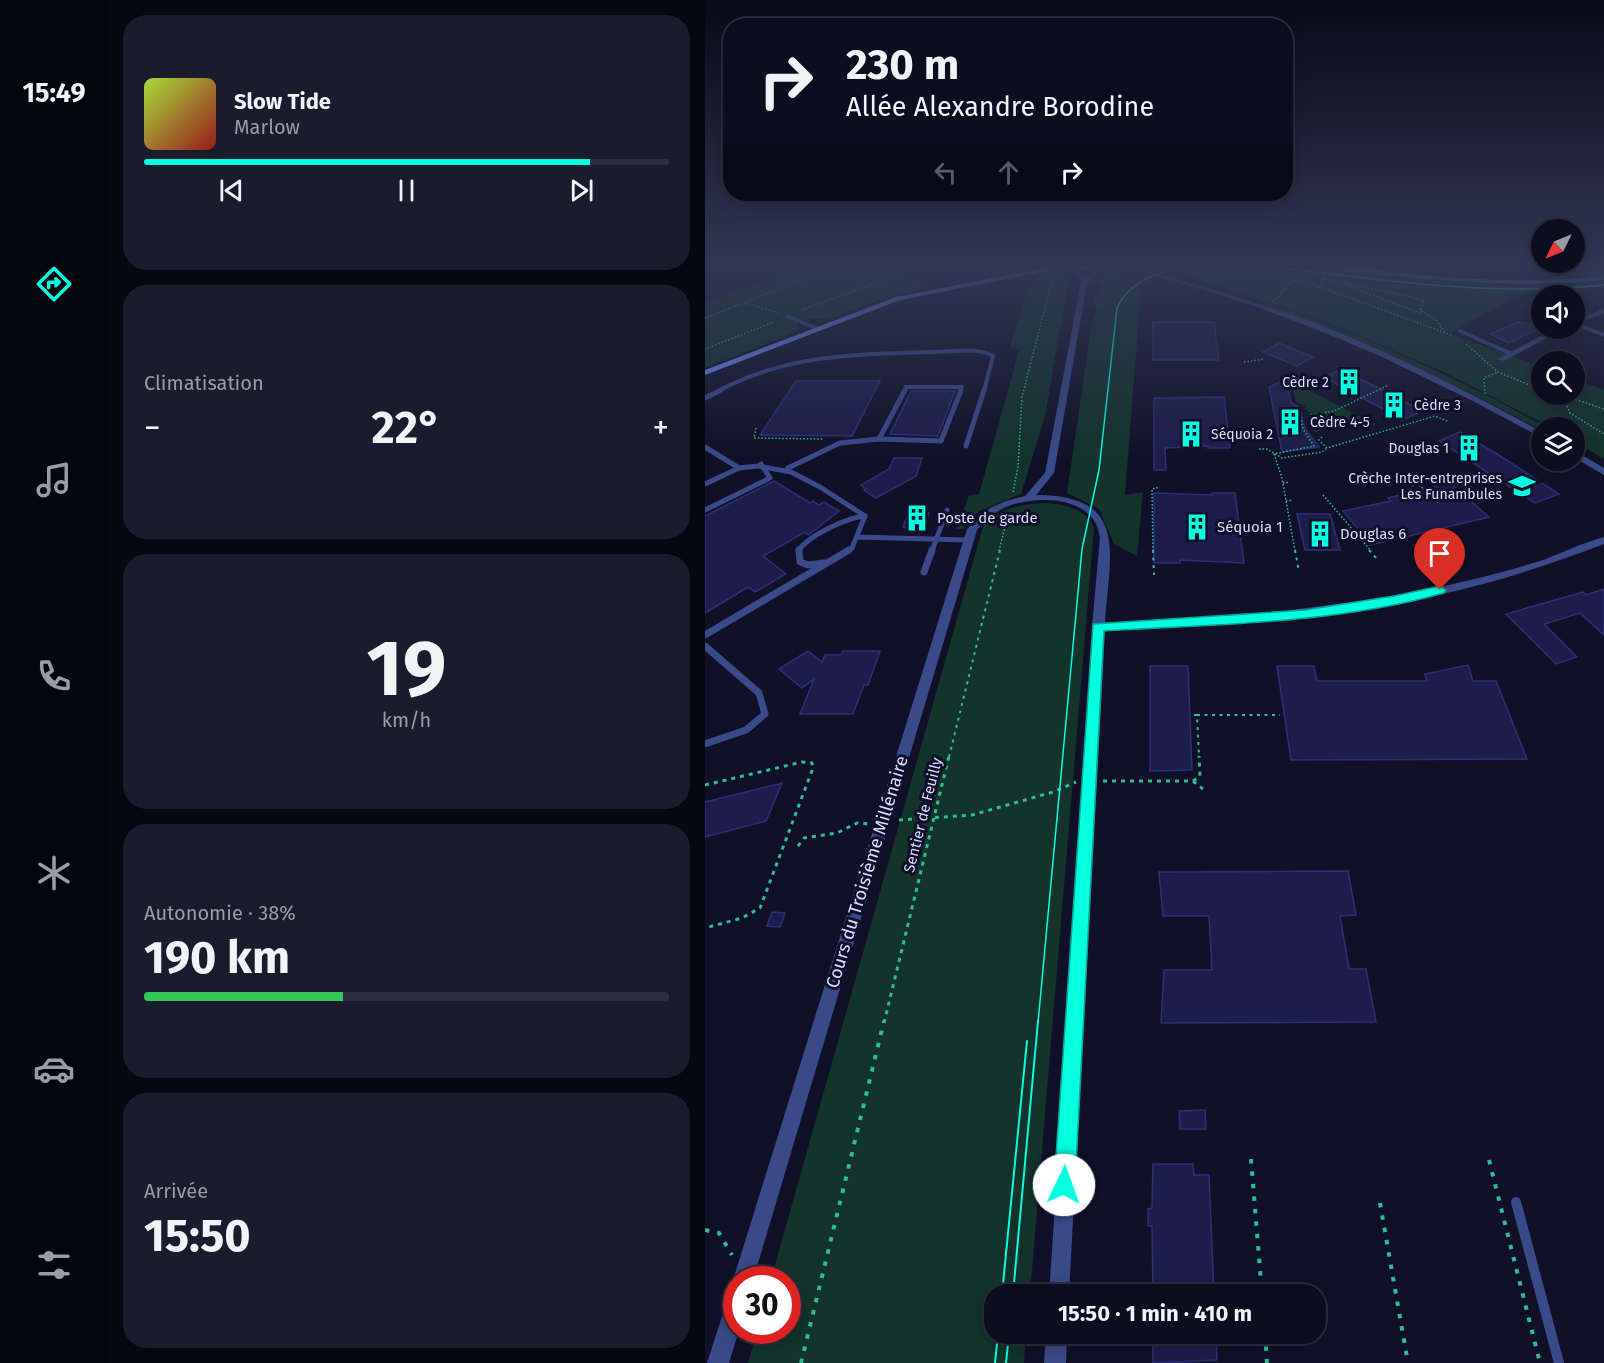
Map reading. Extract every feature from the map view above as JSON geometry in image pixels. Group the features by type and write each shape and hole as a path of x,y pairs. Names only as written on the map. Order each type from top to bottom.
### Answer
{"street":[{"path":"705,373 812,330"},
{"path":"1029,498 1049,473 1075,330"},
{"path":"1324,330 1468,395 1531,429"},
{"path":"1501,359 1541,339"},
{"path":"1585,460 1604,472"},
{"path":"1049,473 1058,498"},
{"name":"Cours du Troisième Millénaire","path":"747,1266 967,540 972,529 980,520 1010,502 1029,498 1058,498 1085,508 1096,516 1103,527 1105,537 1060,1284"},
{"path":"1098,627 1288,615 1394,600 1513,573 1604,540"},
{"path":"718,1363 724,1344"},
{"path":"1055,1363 1056,1344"}],"lane":[{"path":"1460,331 1512,354"},
{"path":"705,398 729,384 788,361 806,357 856,353 988,353 993,357 993,362 966,446"},
{"path":"788,468 825,449 850,440 878,441 941,441 962,387 906,387 878,441"},
{"path":"705,447 739,468"},
{"path":"705,510 770,478 761,464"},
{"path":"705,484 739,468 761,464 788,468 865,516"},
{"path":"924,572 947,510"},
{"path":"705,635 852,548 865,516"},
{"path":"829,562 808,565 800,562 798,550 803,544 849,518 865,516"},
{"path":"857,537 967,540"},
{"path":"705,646 759,693 765,714 746,729 705,744"},
{"path":"1516,1202 1559,1363"}],"path":[{"path":"705,350 755,330"},
{"name":"Sentier de Feuilly","path":"801,1363 1010,502 1018,467 1022,397 1039,330"},
{"path":"1436,330 1453,336"},
{"path":"1443,330 1445,333"},
{"path":"1461,339 1498,372 1531,386"},
{"path":"1244,362 1264,359"},
{"path":"1485,394 1484,378 1498,372"},
{"path":"1311,415 1334,411 1389,385"},
{"path":"1585,402 1604,409"},
{"path":"1567,405 1570,413 1604,434"},
{"path":"1274,454 1314,446 1303,429 1298,407"},
{"path":"1259,449 1267,449 1282,458 1322,452 1326,448 1435,416 1447,421"},
{"path":"756,428 754,438 850,440"},
{"path":"1322,437 1319,440 1326,448"},
{"path":"1274,454 1283,483 1299,572"},
{"path":"1405,479 1412,486 1418,484 1439,503"},
{"path":"1283,483 1289,482"},
{"path":"1154,575 1152,489 1160,487"},
{"path":"1323,495 1378,560"},
{"path":"1286,501 1293,500"},
{"path":"798,846 804,838 837,833 857,823 972,815 1053,792 1077,781 1193,781 1200,776 1196,715 1280,715"},
{"path":"705,785 802,762 812,764 813,768 760,908 742,918 705,928"},
{"path":"1193,781 1203,789"},
{"path":"1251,1159 1261,1284"},
{"path":"1489,1160 1540,1363"},
{"path":"1380,1203 1408,1363"},
{"path":"705,1230 719,1233 734,1257"},
{"path":"1266,1344 1267,1363"}],"green space":[{"path":"705,330 799,330 790,334 705,368"},
{"path":"1015,330 1060,330 1045,416 1021,494 977,512 964,529 957,529 969,495 979,494 1019,351 1010,347"},
{"path":"1091,330 1138,330 1125,495 1143,492 1137,556 1114,544 1099,509 1067,493"},
{"path":"1329,330 1341,330 1411,359 1531,420 1531,425 1475,396 1407,363"},
{"path":"1344,330 1455,330 1449,333 1531,363 1531,405 1585,405 1585,383 1604,390 1604,459 1585,448 1585,417 1532,417 1444,372"},
{"path":"1297,384 1376,425 1368,428 1357,420 1315,432 1311,423 1313,422 1308,416 1311,415 1304,407 1307,406 1296,402 1292,386"},
{"path":"1046,503 1067,506 1086,516 1094,528 1031,1284 984,1284 984,1344 1025,1344 1024,1363 748,1363 753,1344 801,1344 801,1266 775,1266 982,530 1001,512"}],"building":[{"path":"1153,330 1215,330 1219,360 1153,360"},
{"path":"1500,330 1531,330 1531,332 1509,343 1490,334"},
{"path":"1279,343 1313,357 1297,366 1263,352"},
{"path":"1340,370 1422,411 1403,420 1324,377"},
{"name":"Cèdre 4-5","path":"1286,379 1291,403 1299,407 1305,429 1319,447 1282,452 1269,387"},
{"path":"796,381 880,381 852,436 760,435"},
{"path":"911,391 955,391 938,436 890,434"},
{"name":"Séquoia 2","path":"1224,397 1230,448 1208,448 1208,446 1165,448 1166,470 1154,470 1154,398"},
{"path":"1460,432 1559,494 1535,503 1439,441"},
{"path":"894,458 922,458 916,476 876,498 864,490 866,489 861,485 889,469"},
{"path":"774,481 810,503 813,501 819,505 824,502 839,511 808,535 805,532 763,556 786,574 755,592 748,587 705,613 705,516"},
{"path":"1441,485 1452,485 1489,517 1371,545 1343,511 1391,501 1388,498"},
{"name":"Séquoia 1","path":"1154,493 1212,495 1212,493 1235,493 1244,563 1180,560 1180,563 1154,563"},
{"name":"Poste de garde","path":"909,512 929,513 923,528 903,527"},
{"name":"Douglas 6","path":"1297,514 1330,514 1340,550 1305,550"},
{"path":"1604,589 1604,635 1580,613 1544,624 1577,657 1556,664 1506,614 1583,592 1586,595"},
{"path":"808,651 822,662 825,655 841,655 843,651 880,651 868,685 864,685 853,714 800,714 814,679 802,688 779,669"},
{"path":"1468,665 1473,681 1496,681 1527,759 1291,760 1277,666 1314,666 1317,681 1427,681 1425,674"},
{"path":"1150,666 1188,666 1192,770 1150,771"},
{"path":"782,783 766,821 705,837 705,802"},
{"path":"1348,871 1356,915 1340,916 1349,969 1366,969 1376,1022 1161,1023 1164,970 1212,970 1209,916 1163,916 1159,872"},
{"path":"772,912 785,913 780,927 767,926"},
{"path":"1205,1110 1206,1129 1180,1129 1179,1111"},
{"path":"1153,1164 1193,1164 1194,1175 1209,1175 1214,1284 1153,1284 1152,1226 1148,1226 1148,1209 1152,1208"},
{"path":"1153,1344 1216,1344 1217,1360 1153,1363"}],"tram line":[{"path":"1038,1023 1082,549 1099,470 1115,330"},
{"path":"1014,1284 1038,1021"},
{"path":"1003,1284 1027,1041"},
{"path":"995,1363 997,1344"},
{"path":"1006,1363 1008,1344"}],"place":[{"name":"Cèdre 2","path":"1349,382"},
{"name":"Cèdre 3","path":"1394,405"},
{"name":"Cèdre 4-5","path":"1290,422"},
{"name":"Séquoia 2","path":"1191,434"},
{"name":"Douglas 1","path":"1469,448"},
{"name":"Crèche Inter-entreprises Les Funambules","path":"1522,486"},
{"name":"Poste de garde","path":"917,518"},
{"name":"Séquoia 1","path":"1197,527"},
{"name":"Douglas 6","path":"1320,534"}],"route":[{"path":"1064,1185 1098,627 1208,622 1305,614 1440,590"}]}
